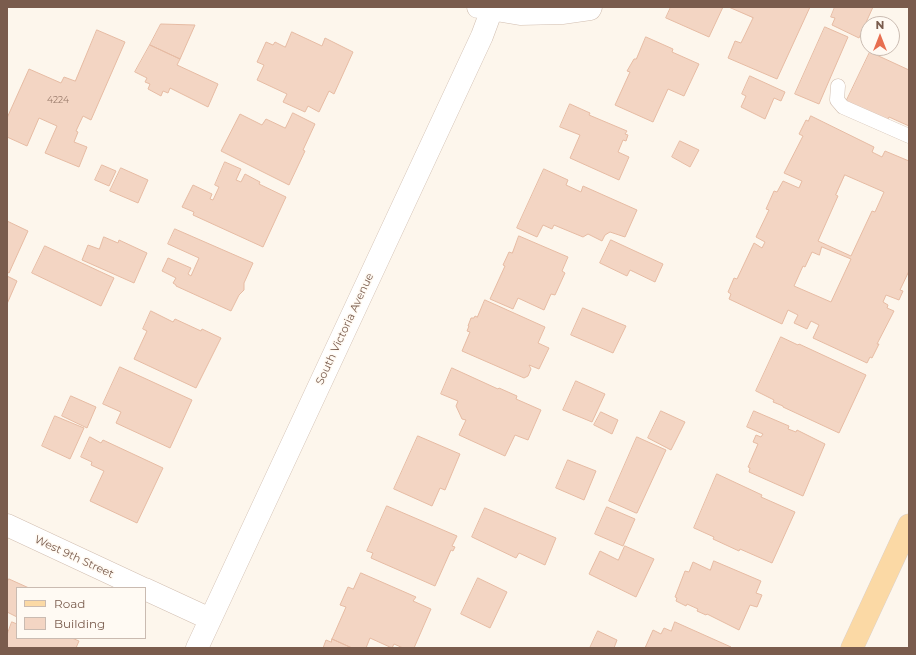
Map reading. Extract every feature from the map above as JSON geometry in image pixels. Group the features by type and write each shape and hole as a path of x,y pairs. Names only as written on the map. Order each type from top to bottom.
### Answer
{"main road":[{"path":"852,648 909,525"}],"street":[{"path":"485,8 520,14 562,13 591,7"},
{"name":"South Victoria Avenue","path":"197,648 478,44 485,8"},
{"name":"West 9th Street","path":"7,525 140,587"},
{"path":"146,590 210,619"}],"lane":[{"path":"838,86 837,100 843,107 909,136"}],"building":[{"path":"671,7 723,7 709,37 666,18"},
{"path":"729,7 810,7 777,79 728,58 735,41 741,43 753,18"},
{"path":"835,7 873,7 869,16 860,16 859,38 832,25 835,18 831,17"},
{"path":"161,24 195,25 180,59 150,45"},
{"path":"825,27 848,37 819,104 795,94"},
{"path":"97,30 125,42 91,120 83,116 76,131 78,132 74,142 87,147 79,167 45,153 57,126 39,118 27,146 7,137 7,118 29,69 61,83 64,77 75,81"},
{"path":"292,32 322,46 325,38 353,52 334,94 329,91 319,112 308,106 305,112 283,102 287,94 257,80 264,65 257,62 266,42 273,45 275,42 285,47"},
{"path":"646,37 673,49 672,52 699,64 684,96 668,89 653,122 615,105 630,72 627,71 634,59 636,59"},
{"path":"150,45 180,59 177,65 218,84 208,107 170,88 168,93 163,91 161,96 148,89 150,84 145,82 147,78 135,72"},
{"path":"868,56 879,56 909,70 909,126 889,117 887,121 846,102"},
{"path":"750,76 785,92 781,101 774,98 765,119 741,107 746,96 742,94"},
{"path":"570,104 590,113 589,115 627,131 625,134 628,135 626,141 623,140 618,152 629,157 619,180 570,158 580,135 560,127"},
{"path":"293,113 315,124 303,150 305,151 289,185 221,151 240,114 262,125 266,119 285,128"},
{"path":"811,116 874,147 872,152 882,157 885,151 909,161 909,271 900,290 903,291 899,300 886,295 883,302 888,305 887,308 894,311 877,344 879,344 872,358 870,357 867,363 813,338 819,325 811,321 807,329 794,323 798,315 788,310 782,324 729,299 731,294 728,292 734,278 737,279 754,243 762,248 765,242 756,237 769,210 766,209 774,191 777,192 783,181 799,188 802,181 784,173 803,136 799,134 806,120 808,121","holes":["845,175 884,192 875,212 872,211 851,256 818,241 838,196 836,195","822,247 851,259 831,302 794,286 803,266 805,267 812,252 819,255"]},
{"path":"680,141 699,150 690,167 672,157"},
{"path":"225,162 241,169 236,180 241,182 245,174 260,182 259,184 286,197 263,247 193,215 194,212 182,207 193,185 212,194 210,199 213,200 219,187 215,185"},
{"path":"102,165 116,171 109,186 95,180"},
{"path":"121,168 148,180 138,203 110,191"},
{"path":"544,169 568,180 566,185 581,192 583,186 637,210 625,237 610,232 605,235 602,241 588,234 583,237 554,225 552,229 543,225 537,237 517,228"},
{"path":"7,221 28,231 9,273 7,272"},
{"path":"175,229 253,263 244,283 244,290 239,295 231,311 176,286 173,283 176,278 162,271 168,258 191,268 188,274 191,276 199,258 168,244"},
{"path":"519,236 568,257 562,271 565,273 555,295 551,294 544,310 518,298 513,309 490,299 505,266 503,265 509,252 512,253"},
{"path":"104,237 118,243 119,240 147,253 134,283 82,260 88,245 99,249"},
{"path":"611,240 663,264 655,282 630,270 627,276 600,263"},
{"path":"45,246 114,278 101,306 32,273"},
{"path":"7,276 17,281 7,304"},
{"path":"485,300 545,327 538,343 549,348 539,369 529,365 531,369 528,376 524,378 462,351 470,332 467,331 471,318 474,318 475,316 477,317"},
{"path":"583,308 626,326 613,353 571,335"},
{"path":"151,311 173,322 175,319 221,338 196,388 134,359 147,331 143,329"},
{"path":"781,337 866,375 839,433 773,402 774,400 756,391"},
{"path":"120,367 192,400 170,448 116,423 121,412 103,404"},
{"path":"452,368 517,396 516,399 541,410 528,440 515,435 505,456 459,435 466,420 462,419 456,406 458,401 441,394"},
{"path":"576,381 605,394 592,422 563,410"},
{"path":"71,396 96,407 87,428 62,416"},
{"path":"661,411 685,422 671,450 648,438"},
{"path":"754,411 789,426 788,429 796,432 797,430 825,444 803,496 749,472 750,468 748,467 758,444 753,442 756,435 761,437 763,434 747,427"},
{"path":"601,412 618,420 612,434 594,425"},
{"path":"55,416 84,428 70,459 42,446"},
{"path":"418,436 460,454 445,490 440,488 432,506 394,489"},
{"path":"90,437 101,443 103,440 163,468 137,523 90,501 104,471 91,465 92,462 81,457"},
{"path":"637,437 666,450 636,513 609,501"},
{"path":"568,460 596,471 584,500 556,488"},
{"path":"717,474 762,495 761,497 795,512 772,563 740,549 739,551 694,528"},
{"path":"387,506 457,536 452,546 455,547 453,551 451,550 435,586 371,558 373,553 367,551"},
{"path":"607,507 635,519 623,546 595,534"},
{"path":"485,508 556,538 545,565 519,553 516,558 472,537"},
{"path":"625,546 654,559 636,597 589,574 600,551 618,560"},
{"path":"714,561 761,581 756,593 762,595 757,607 750,605 739,630 707,614 706,615 697,611 698,609 687,604 686,606 676,601 677,598 675,597 685,571 689,572 693,562 710,570"},
{"path":"361,573 416,597 413,601 431,609 414,648 403,648 394,644 392,648 370,638 366,648 352,648 332,639 346,607 340,605 348,587 353,589"},
{"path":"478,578 507,592 490,628 461,614"},
{"path":"9,579 27,587 16,587 16,616 7,612 7,583"},
{"path":"12,622 16,624 16,639 74,639 79,641 76,648 7,648 7,635"},
{"path":"675,622 731,647 645,648 653,630 661,634 664,628 671,631"},
{"path":"598,631 617,640 614,648 590,648"},
{"path":"332,639 352,648 323,648 326,640 331,642"}]}
